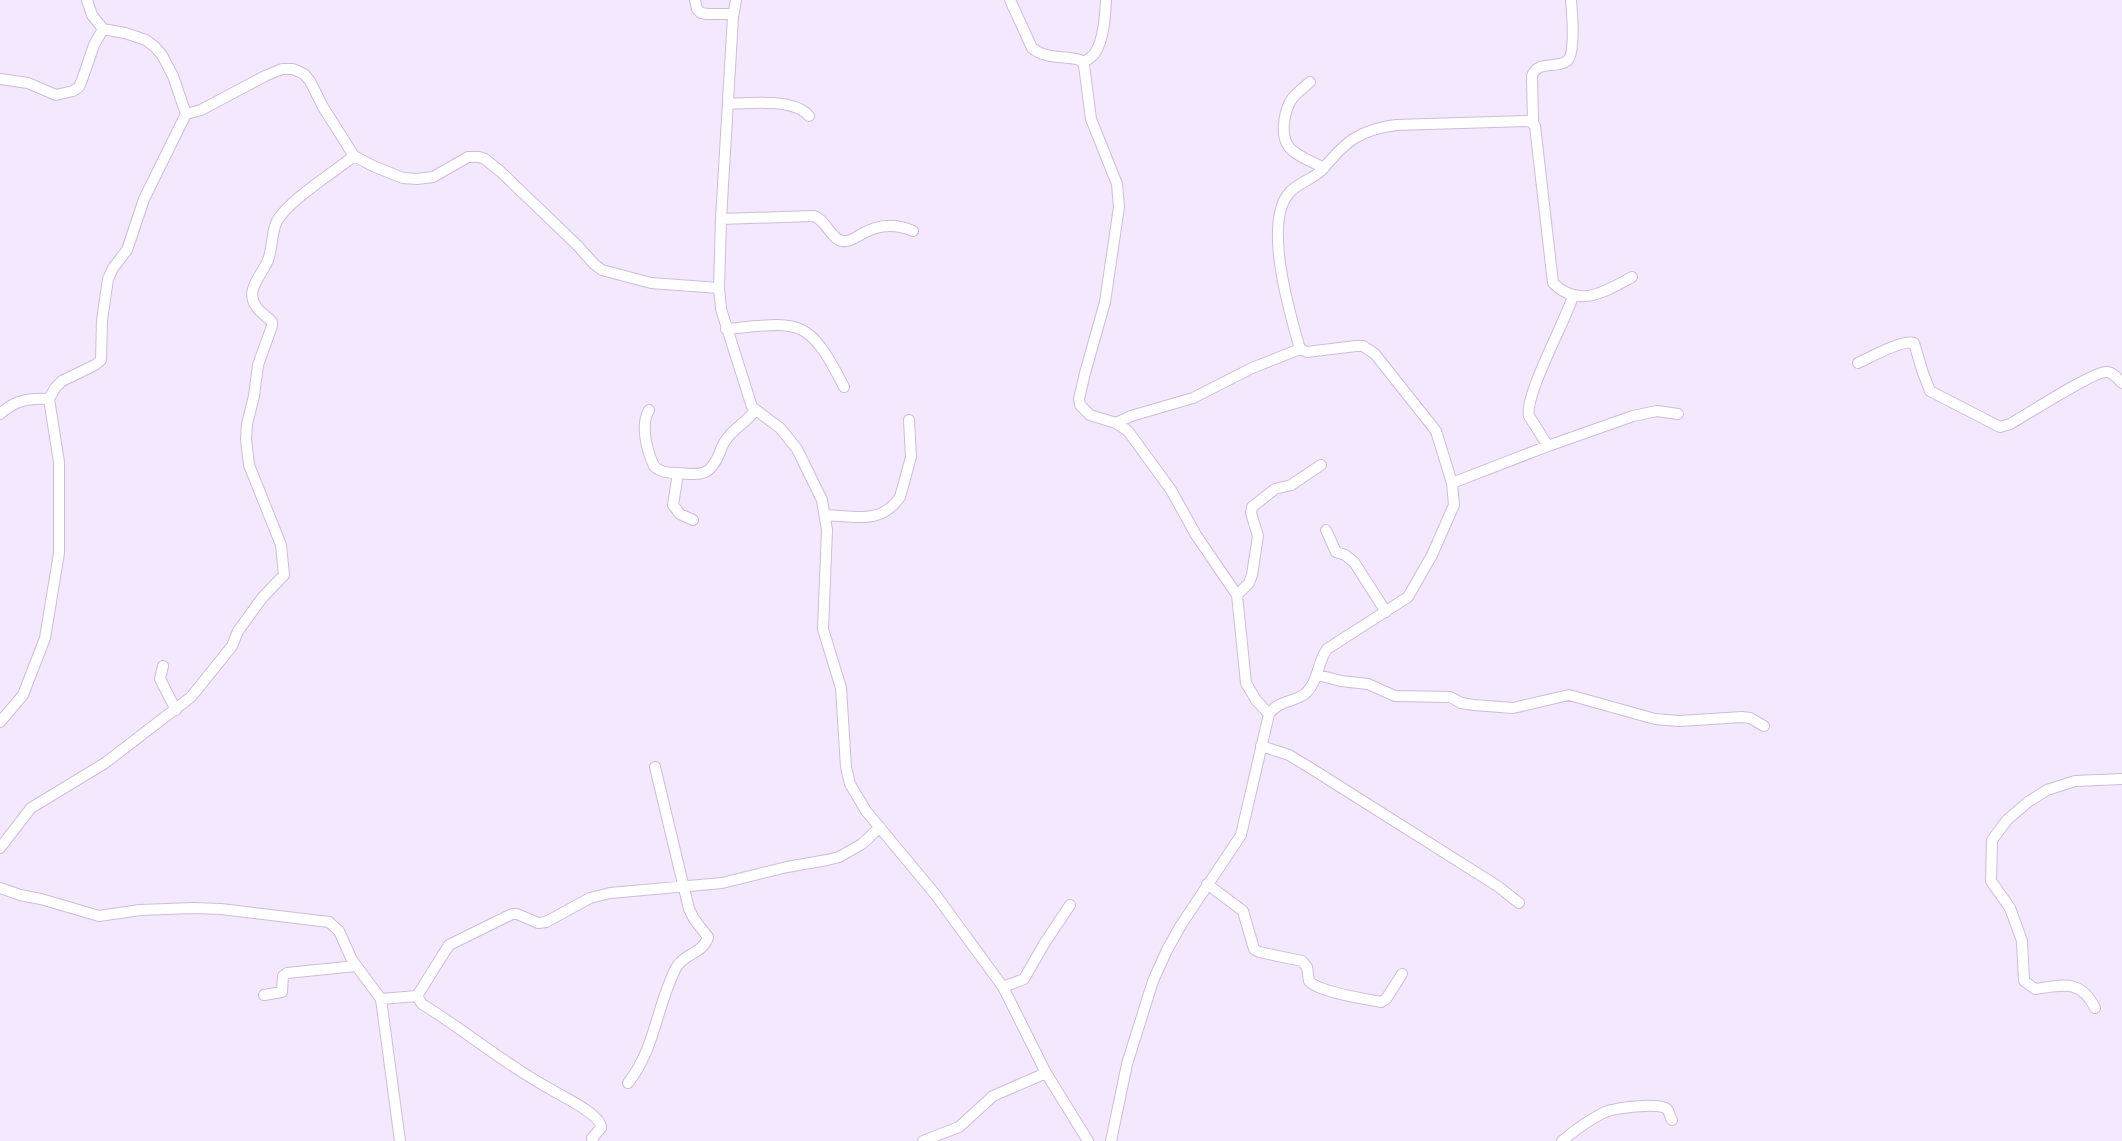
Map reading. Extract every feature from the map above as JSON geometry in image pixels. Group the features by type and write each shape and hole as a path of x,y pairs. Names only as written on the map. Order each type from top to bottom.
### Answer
{"street":[{"path":"0,722 23,695 45,638 59,553 59,462 49,398 55,388 62,381 95,366 101,360 102,320 108,279 113,268 127,250 144,199 186,114 173,76 162,54 146,40 125,33 103,29 92,15 87,0"},
{"path":"695,0 697,9 703,14 733,14"},
{"path":"736,0 733,14 721,219 719,288 721,309 726,329 752,407 780,428 797,449 822,500 826,515 823,622 841,688 846,767 850,784 880,827 935,894 1003,986 1046,1073 1088,1141"},
{"path":"1010,0 1032,48 1039,54 1075,58 1083,63 1088,80 1091,119 1117,184 1119,206 1105,302 1085,373 1079,398 1080,405 1090,416 1116,423 1128,431 1171,490 1196,534 1237,595 1246,683 1256,700 1269,714"},
{"path":"1083,63 1093,56 1097,49 1103,30 1106,0"},
{"path":"1571,0 1573,27 1569,58 1565,62 1537,68 1533,72 1532,76 1533,122 1545,210 1551,279 1558,288 1573,296 1599,294 1632,277"},
{"path":"0,79 28,83 56,95 73,91 79,87 94,45 103,29"},
{"path":"186,114 206,108 265,76 282,70 293,69 304,74 310,81 323,107 354,156 386,173 403,178 433,178 468,157 479,157 485,159 501,172 594,264 602,270 651,283 719,288"},
{"path":"1310,82 1297,92 1290,101 1285,119 1284,136 1291,149 1324,168"},
{"path":"728,104 772,103 798,108 809,116"},
{"path":"1300,349 1289,311 1281,270 1278,232 1281,207 1290,191 1324,168 1343,147 1354,138 1377,128 1396,124 1525,120 1533,122"},
{"path":"0,848 31,808 95,770 176,710 191,697 232,646 238,631 262,598 284,575 282,545 249,465 247,453 247,424 254,396 258,366 272,326 272,322 253,301 252,293 268,261 272,250 274,230 280,217 303,195 354,156"},
{"path":"721,219 813,216 818,218 838,239 843,242 877,227 889,224 903,226 913,231"},
{"path":"1548,446 1529,416 1528,410 1535,387 1568,313 1573,296"},
{"path":"726,329 783,324 804,330 810,333 824,352 844,386"},
{"path":"1858,363 1900,345 1910,342 1914,343 1922,373 1930,391 2000,427 2010,424 2078,384 2103,372 2111,373 2122,383"},
{"path":"1111,1141 1127,1064 1153,981 1167,950 1207,884 1241,835 1269,714 1277,704 1300,697 1306,693 1314,684 1318,675 1323,654 1327,649 1386,612 1414,590 1432,555 1454,505 1452,483 1436,431 1375,354 1363,346 1309,351 1300,349 1252,368 1193,398 1131,416 1116,423"},
{"path":"0,414 11,404 23,399 49,398"},
{"path":"649,410 645,423 652,461 657,469 678,473 700,474 706,472 716,464 728,436 745,423 755,410"},
{"path":"1452,483 1548,446 1647,412 1657,411 1678,414"},
{"path":"826,515 876,516 889,510 896,503 900,497 911,457 909,420"},
{"path":"1237,595 1249,583 1252,575 1258,536 1251,513 1252,507 1275,489 1291,485 1321,465"},
{"path":"678,473 673,505 680,514 693,520"},
{"path":"1326,530 1333,548 1354,562 1386,612"},
{"path":"163,666 160,679 176,710"},
{"path":"1318,675 1341,681 1368,684 1388,694 1406,698 1450,697 1461,703 1506,708 1519,707 1568,694 1655,719 1678,721 1742,717 1750,718 1764,726"},
{"path":"1261,746 1288,755 1312,768 1493,883 1520,903"},
{"path":"628,1083 645,1058 666,993 677,966 707,942 708,937 694,919 683,886 656,768"},
{"path":"2095,1008 2090,998 2075,986 2063,985 2035,989 2024,982 2022,941 2010,908 1991,881 1991,846 1994,836 2007,820 2028,802 2047,790 2075,781 2122,779"},
{"path":"417,996 449,944 512,914 517,914 538,923 546,922 590,898 610,893 739,881 787,867 839,857 862,844 880,827"},
{"path":"1207,884 1243,911 1254,949 1259,952 1302,961 1307,967 1308,981 1315,986 1339,994 1381,1002 1386,998 1402,974"},
{"path":"0,888 20,896 41,899 99,916 140,910 193,908 220,909 329,922 339,931 356,966 381,999 400,1141"},
{"path":"1003,986 1024,979 1044,944 1070,904"},
{"path":"264,995 282,992 283,976 287,973 356,966"},
{"path":"381,999 417,996"},
{"path":"417,996 422,1004 535,1081 572,1101 599,1120 602,1128 592,1138 593,1141"},
{"path":"923,1141 959,1127 993,1096 1046,1073"},
{"path":"1562,1141 1603,1113 1613,1110 1642,1107 1663,1108 1668,1112 1672,1120"}]}
